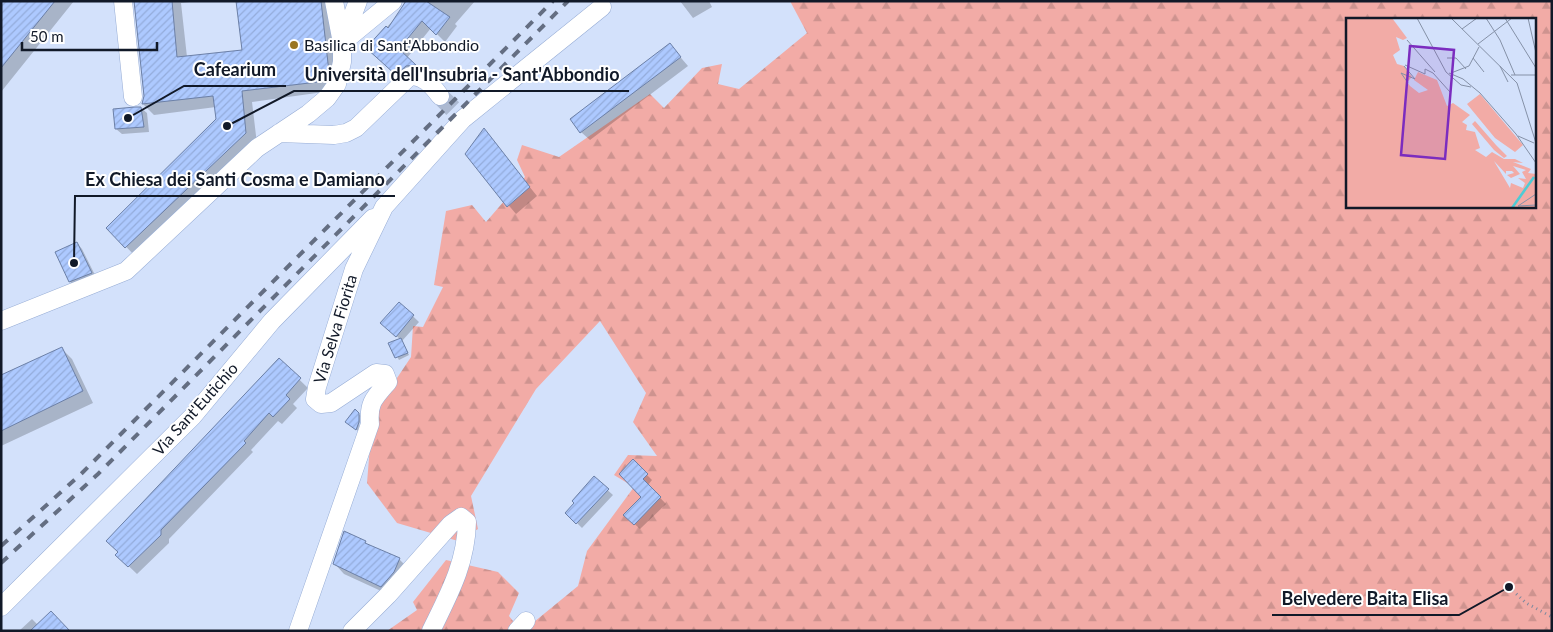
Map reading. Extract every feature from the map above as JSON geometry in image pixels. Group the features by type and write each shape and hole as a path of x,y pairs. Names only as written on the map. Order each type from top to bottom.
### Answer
{"street":[{"path":"123,1 133,97"},
{"path":"1,321 126,271 257,148 327,98 337,84 342,62 342,43 334,1"},
{"path":"342,43 358,1"},
{"path":"342,43 393,1"},
{"name":"Via Selva Fiorita","path":"298,631 370,424 368,410 374,397 388,382 385,374 376,373 332,403 321,404 315,399 316,388 354,269 384,207 463,119 602,7"},
{"path":"279,133 346,133 356,128 410,76 417,75 433,88"},
{"name":"Via Sant'Eutichio","path":"1,608 193,416 272,321 384,207"},
{"path":"352,631 388,596 451,524 462,517 467,522 466,548 452,589 432,631"}],"path":[{"path":"1509,587 1526,604 1552,617"}],"green space":[{"path":"790,1 1552,1 1552,631 523,631 578,586 587,551 634,487 614,475 628,455 657,456 633,422 646,393 600,321 536,389 471,496 478,529 458,541 397,523 367,483 371,433 375,411 411,357 413,326 423,327 443,287 434,285 446,211 472,205 486,222 525,177 517,160 522,145 559,157 650,94 664,108 702,68 722,64 718,84 739,89 807,33"},
{"path":"446,560 498,572 519,593 509,616 521,631 387,631 417,610 413,602"}],"building":[{"path":"1,1 55,1 1,68"},
{"path":"134,1 172,1 177,57 242,50 236,1 321,1 329,72 326,81 242,91 246,133 125,248 106,228 216,119 213,96 142,104 144,96"},
{"path":"406,1 426,1 450,17 436,35 422,21 399,49 416,65 406,66 396,75 366,48 386,26 388,28"},
{"path":"670,43 681,57 580,133 570,119"},
{"path":"141,107 144,127 115,129 113,109"},
{"path":"484,128 530,187 507,207 465,154"},
{"path":"77,242 92,273 69,282 55,252"},
{"path":"399,302 414,315 396,337 380,323"},
{"path":"401,338 408,353 395,358 388,343"},
{"path":"62,347 83,391 1,431 1,375"},
{"path":"279,358 301,378 286,395 290,399 273,417 269,413 244,441 246,443 161,530 161,535 128,567 115,555 118,552 106,541"},
{"path":"355,409 359,413 359,422 356,430 345,422"},
{"path":"633,459 648,474 643,479 661,497 634,525 623,515 641,497 619,474"},
{"path":"594,476 609,489 576,524 565,513 574,503 572,501"},
{"path":"344,531 366,541 365,543 400,558 394,572 381,587 333,564"},
{"path":"51,611 70,631 30,631"}],"tunnel":[{"path":"440,96 463,119"}],"railway":[{"path":"1,546 80,475 553,1"},
{"path":"1,563 98,474 568,1"}],"place":[{"name":"Basilica di Sant'Abbondio","path":"294,45"},
{"name":"Cafearium","path":"128,118"},
{"name":"Università dell'Insubria - Sant'Abbondio","path":"227,126"},
{"name":"Ex Chiesa dei Santi Cosma e Damiano","path":"74,263"},
{"name":"Belvedere Baita Elisa","path":"1509,587"}]}
